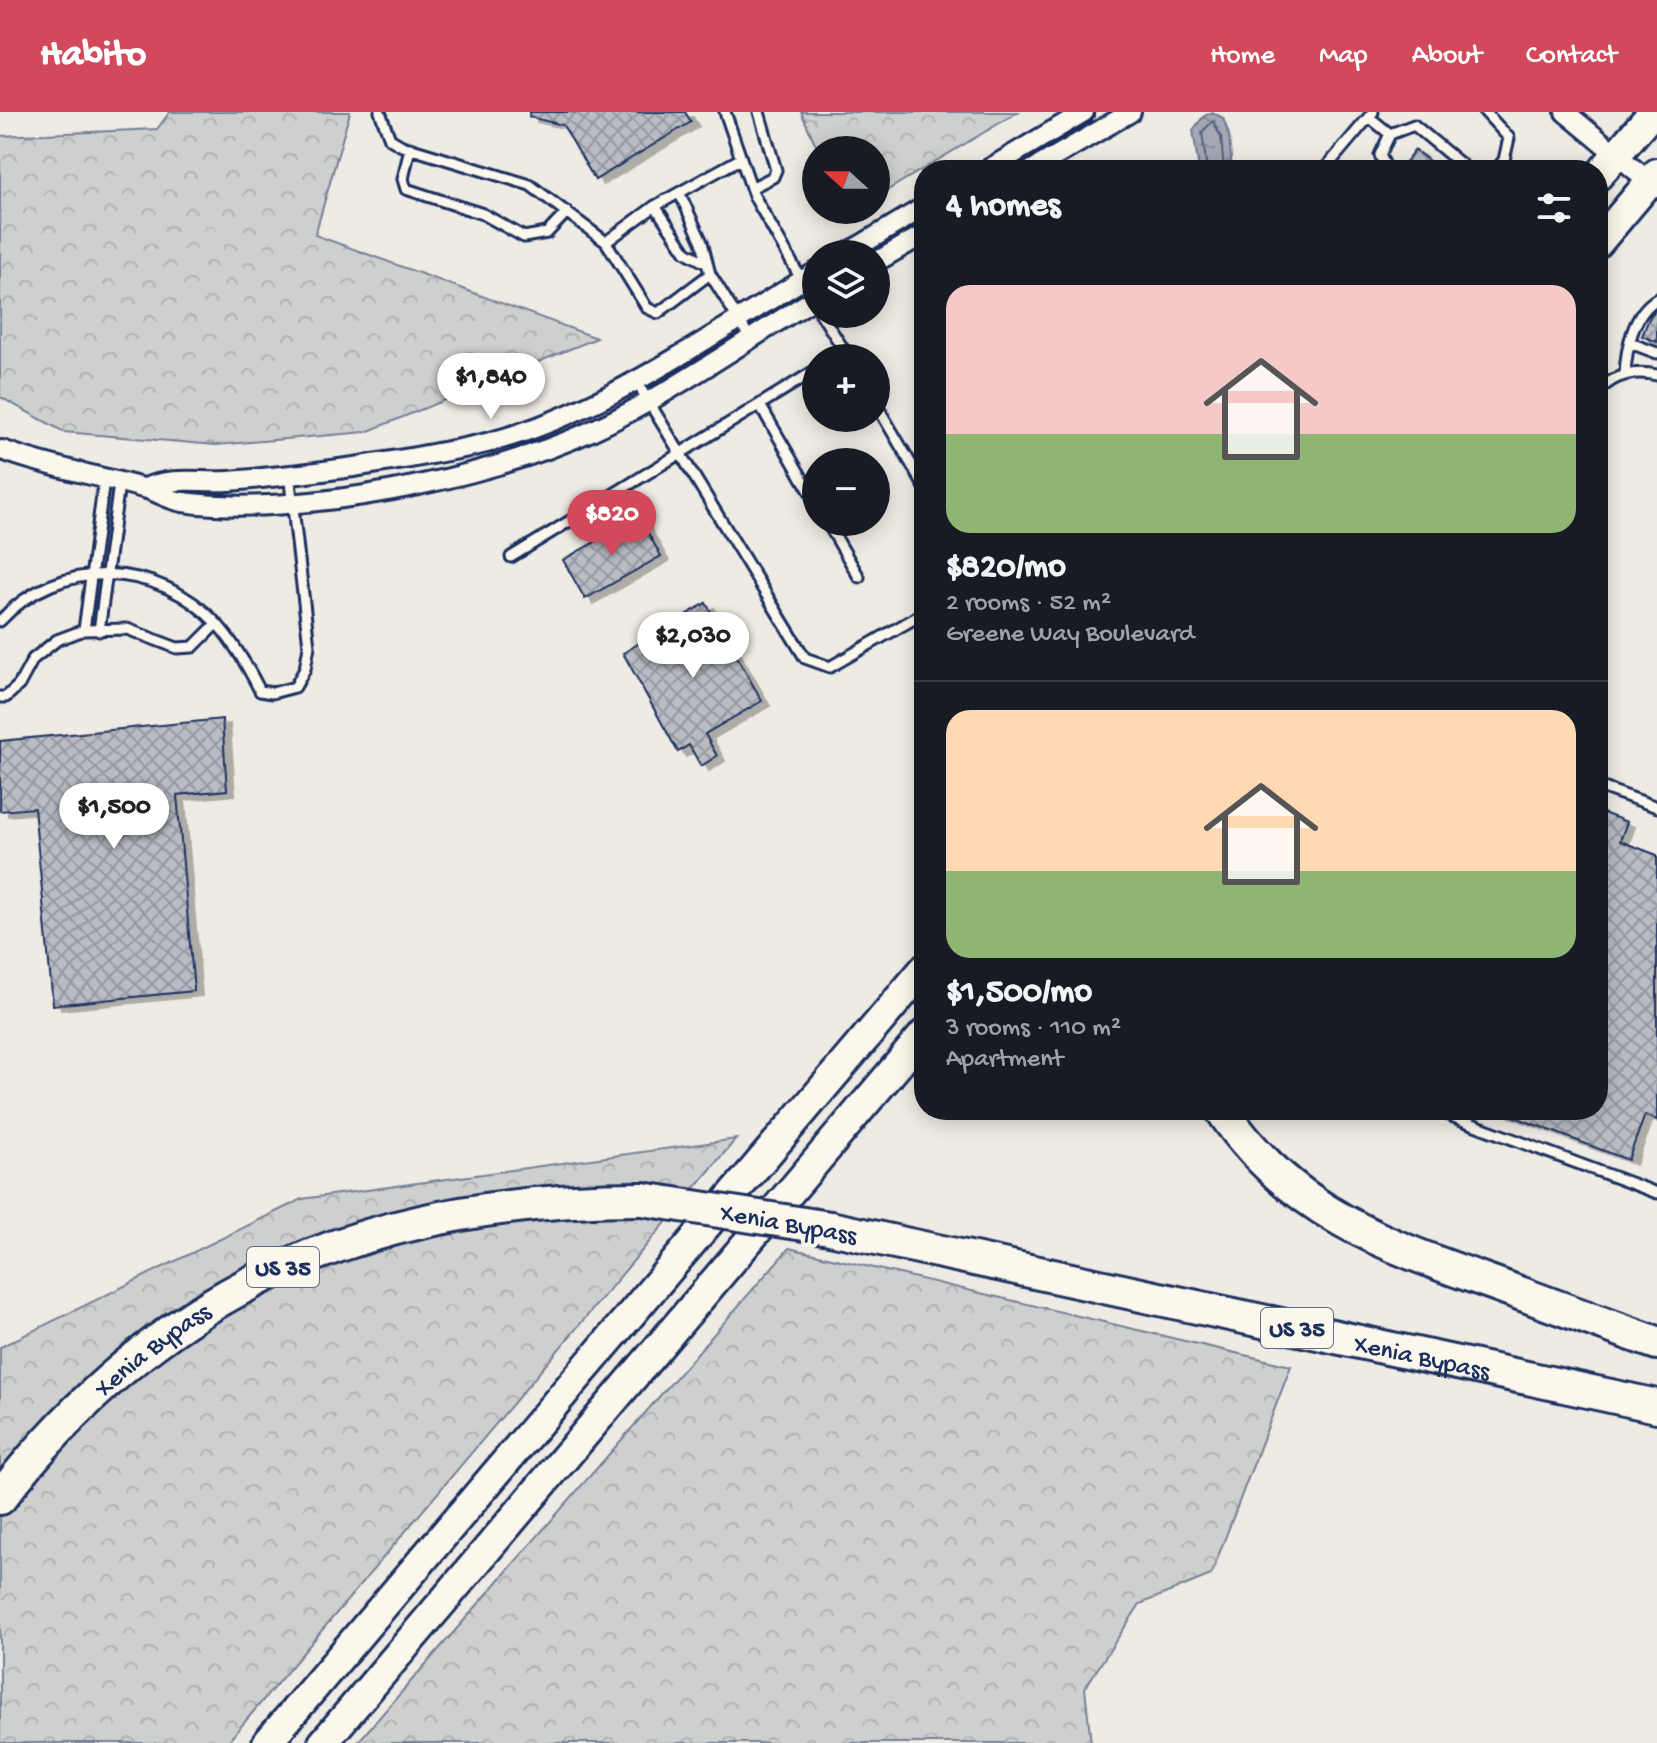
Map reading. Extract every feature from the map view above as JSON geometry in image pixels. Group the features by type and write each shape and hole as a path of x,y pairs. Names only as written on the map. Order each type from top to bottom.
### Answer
{"highway":[{"path":"1230,1120 1266,1165 1341,1222 1398,1250 1657,1343"},
{"name":"Xenia Bypass","path":"0,1498 59,1429 145,1350 207,1307 301,1258 380,1230 484,1208 576,1199 642,1199 830,1228 1657,1406"}],"main road":[{"path":"1608,164 1653,112"},
{"path":"1608,232 1655,181"},
{"path":"267,1743 914,981"},
{"path":"323,1743 914,1046"}],"street":[{"path":"1004,160 1084,112"},
{"path":"1049,160 1131,112"},
{"path":"1565,112 1655,181"},
{"path":"869,240 914,213"},
{"path":"890,254 914,240"},
{"path":"145,488 164,480 227,481 426,455 508,439 556,423 802,280"},
{"path":"2,450 193,503 295,504 366,494 513,462 593,430 750,338 802,311"}],"lane":[{"path":"380,112 390,139 530,185 567,212 606,242 647,308 658,313 710,274"},
{"path":"725,112 751,188 802,267"},
{"path":"751,188 773,177 776,170 759,112"},
{"path":"1485,112 1509,138 1504,160"},
{"path":"1333,160 1371,115 1390,134"},
{"path":"1382,160 1380,155 1390,134 1414,125 1456,160"},
{"path":"410,148 403,179 406,189 483,214 524,237 547,233 567,212"},
{"path":"606,242 655,206 740,159"},
{"path":"680,194 702,242 710,274 750,338"},
{"path":"655,206 686,252 706,263"},
{"path":"1625,375 1630,343 1643,308 1657,299"},
{"path":"1630,343 1657,353"},
{"path":"1608,381 1625,375 1657,375"},
{"path":"635,379 805,658 830,667 914,619"},
{"path":"511,557 802,379"},
{"path":"760,405 802,478"},
{"path":"890,428 914,469"},
{"path":"0,621 39,588 106,573 172,592 197,606 241,654 260,691 272,693 295,687 305,669 309,646 295,504 289,473"},
{"path":"99,631 112,482"},
{"path":"84,630 92,574 112,482"},
{"path":"835,536 859,577"},
{"path":"0,697 6,697 19,685 33,659 57,640 84,630 127,629 177,648 193,647 216,624"},
{"path":"1608,790 1657,807"},
{"path":"1462,1120 1657,1193"}],"green space":[{"path":"170,112 350,112 315,235 597,338 366,432 216,445 64,432 0,397 0,136 157,129"},
{"path":"801,112 1018,112 938,160 914,160 914,174 890,189 890,136 812,136"},
{"path":"736,1139 227,1743 0,1743 0,1347 302,1199"},
{"path":"789,1248 1291,1366 1211,1575 1140,1604 1085,1688 1091,1743 357,1743"}],"water":[{"path":"1212,112 1223,118 1229,135 1231,160 1198,160 1193,130 1203,117"}],"building":[{"path":"530,112 685,112 691,122 595,180 563,125 529,117"},
{"path":"1415,150 1428,160 1407,160"},
{"path":"1657,308 1657,342 1642,336"},
{"path":"639,517 661,556 585,599 563,560"},
{"path":"706,603 762,701 705,734 717,756 701,766 689,745 678,752 623,653"},
{"path":"222,719 227,790 177,795 194,991 53,1005 34,808 0,811 0,741"},
{"path":"1608,815 1627,822 1620,841 1657,855 1657,1120 1645,1115 1628,1160 1523,1120 1608,1120"}]}
